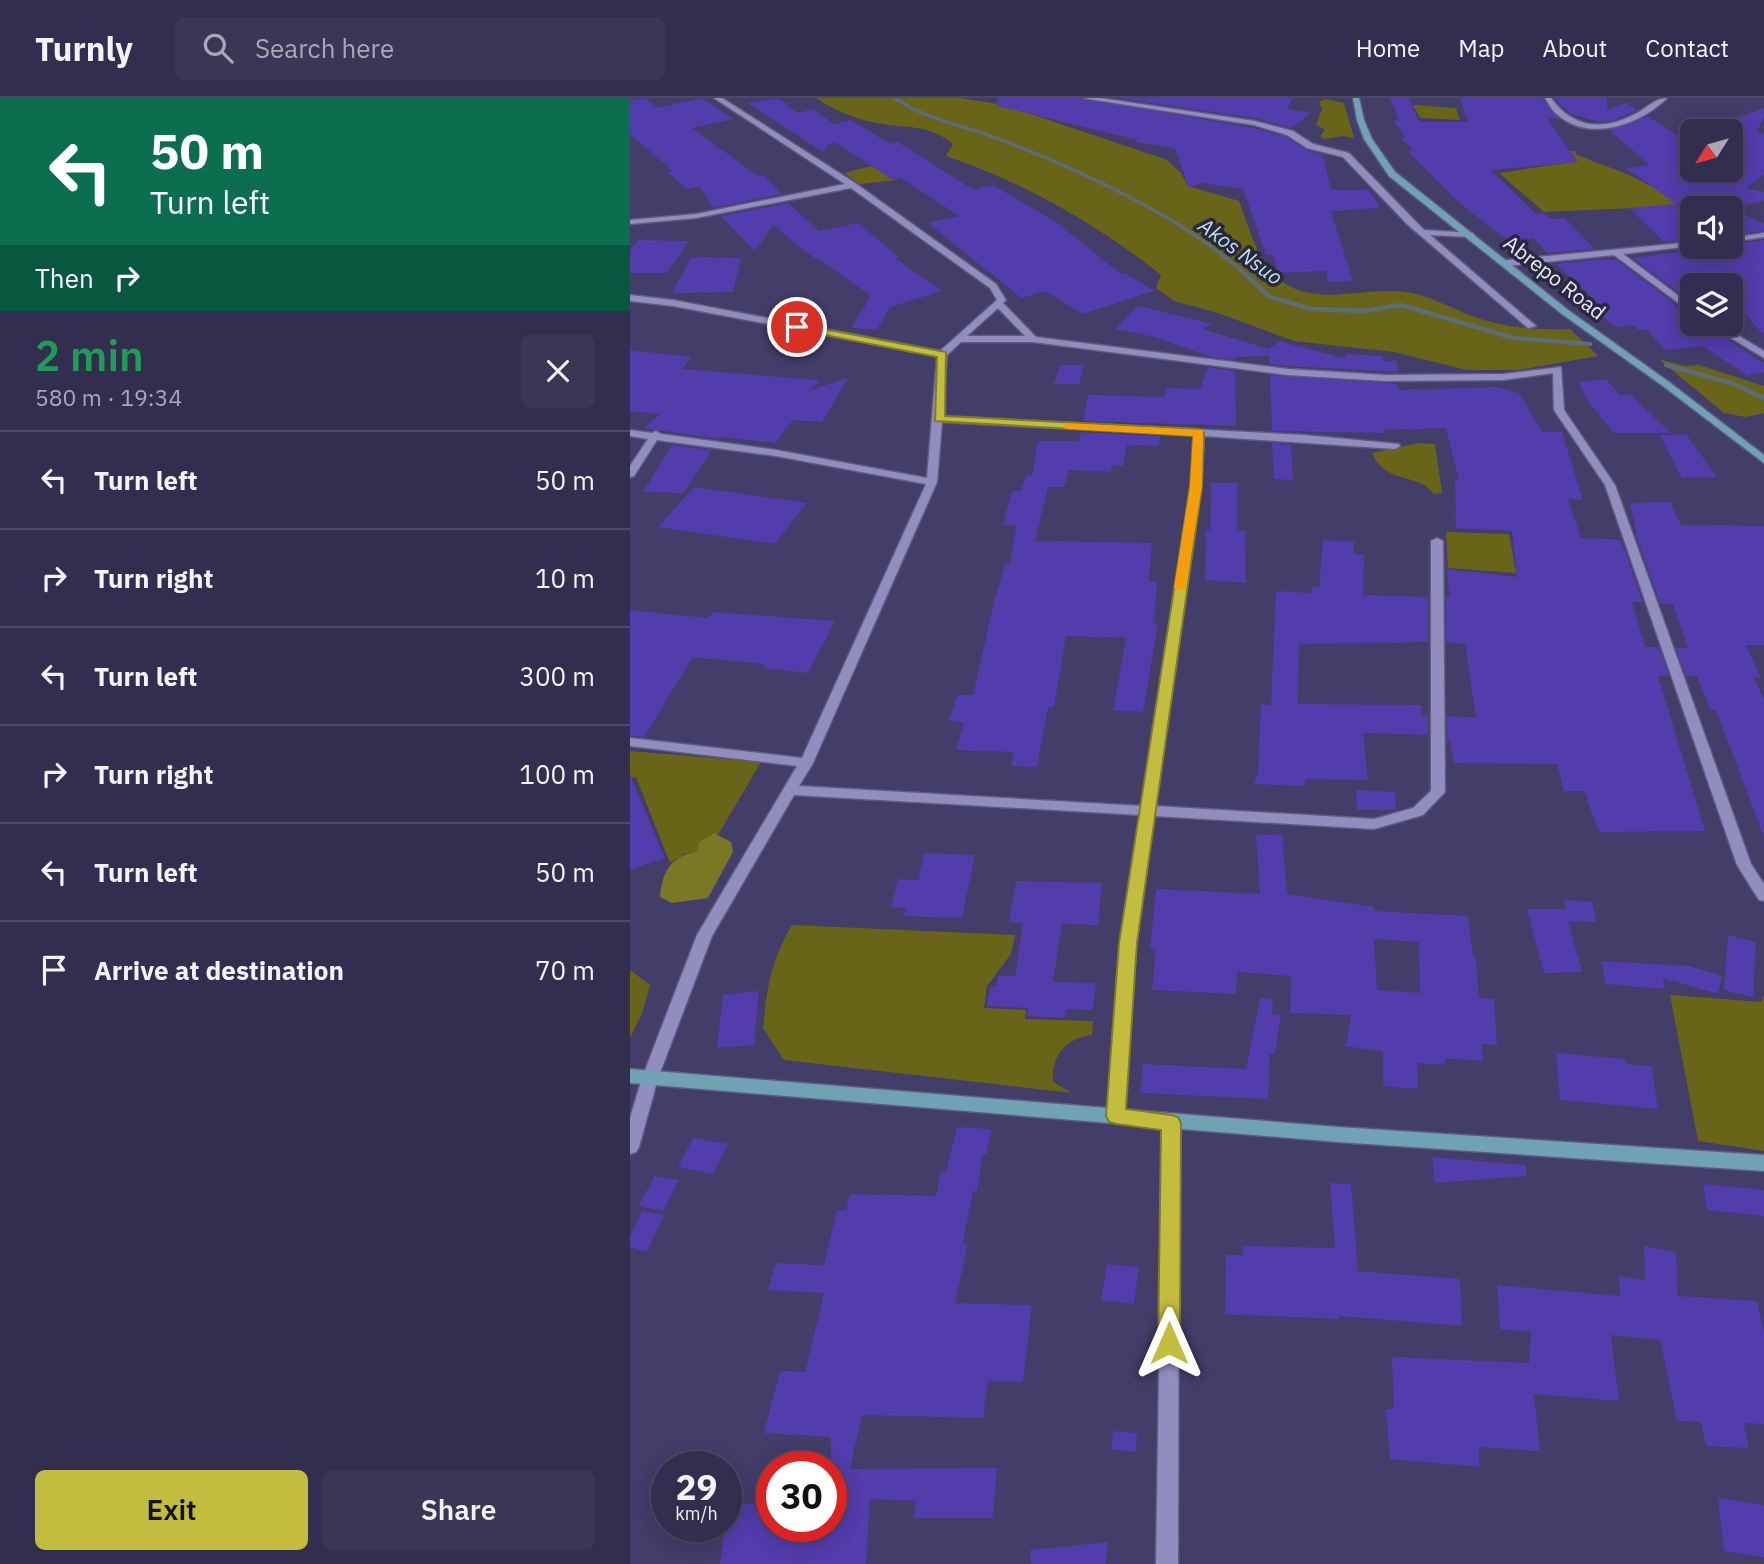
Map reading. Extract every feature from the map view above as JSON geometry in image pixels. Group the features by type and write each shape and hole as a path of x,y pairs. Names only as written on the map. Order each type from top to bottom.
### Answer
{"main road":[{"name":"Abrepo Road","path":"1356,98 1358,120 1370,146 1392,174 1507,263 1565,312 1666,384 1764,460"},
{"path":"630,1076 1116,1116 1171,1123 1602,1155 1764,1163"}],"street":[{"path":"717,98 852,184 993,286 1000,293 1000,305 1033,339"},
{"path":"1086,98 1255,124 1290,133 1310,146 1346,155 1423,232 1531,326"},
{"path":"1548,98 1563,117 1572,123 1594,127 1629,120 1653,108 1664,98"},
{"path":"630,222 696,216 852,184"},
{"path":"1423,232 1470,235"},
{"path":"1743,238 1764,235"},
{"path":"1507,263 1680,245"},
{"path":"1616,252 1680,301"},
{"path":"630,299 673,303 942,354"},
{"path":"630,1147 650,1078 705,935 806,763 932,482 942,354 1000,305"},
{"path":"1733,336 1764,355"},
{"path":"960,339 1033,339 1288,372 1385,378 1512,377 1558,369 1559,410 1610,485 1744,866 1764,896"},
{"path":"939,419 1395,446"},
{"path":"630,433 656,434 932,482"},
{"path":"1116,1116 1128,943 1196,486 1199,433"},
{"path":"630,474 656,434"},
{"path":"792,790 1374,824 1418,812 1438,792 1437,541"},
{"path":"630,742 806,763"},
{"path":"1167,1564 1171,1123"}],"shaded area":[{"path":"816,98 960,98 1004,105 1167,160 1181,173 1188,186 1239,201 1261,257 1275,276 1298,290 1328,295 1405,292 1432,299 1498,324 1533,329 1570,329 1598,356 1519,370 1467,370 1394,352 1294,341 1218,313 1174,301 1156,288 1161,275 1137,256 1058,206 1003,178 946,156 953,144 936,133 865,120 839,111"},
{"path":"1325,99 1344,103 1354,138 1344,136 1324,139 1320,136 1325,130 1316,125 1322,109 1319,102"},
{"path":"1413,105 1456,108 1460,120 1420,118"},
{"path":"1516,151 1575,151 1577,155 1648,185 1667,182 1679,206 1544,212 1499,173 1566,163"},
{"path":"875,165 897,180 860,184 844,173"},
{"path":"1659,359 1685,366 1699,365 1764,386 1764,413 1745,417 1724,413"},
{"path":"1419,443 1435,444 1442,493 1434,494 1420,483 1385,470 1377,463 1372,453"},
{"path":"1446,532 1509,534 1516,573 1448,568"},
{"path":"630,751 761,762 718,835 714,833 699,842 696,852 684,854 670,863 636,777 630,778"},
{"path":"714,833 731,842 733,852 708,898 672,903 660,897 665,873 669,867 680,857 696,852 699,842"},
{"path":"792,925 1015,935 1011,954 987,986 984,1008 1026,1010 1025,1019 1093,1021 1092,1035 1068,1044 1055,1064 1053,1082 1072,1093 784,1060 763,1028 771,975"},
{"path":"630,970 650,985 642,1014 630,1037"},
{"path":"1670,995 1761,1002 1764,995 1764,1151 1698,1141"}],"building":[{"path":"645,98 658,108 702,98 733,119 692,128 758,176 764,175 781,194 713,208 699,186 687,189 668,172 673,171 630,134 630,100"},
{"path":"779,98 797,113 814,109 834,124 851,120 890,144 898,142 974,190 993,185 1059,224 1121,274 1125,273 1154,291 1082,314 1046,291 1021,298 928,223 959,216 901,178 893,180 835,142 829,144 823,152 748,103"},
{"path":"998,98 1080,98 1253,128 1286,137 1306,150 1323,155 1331,190 1369,190 1380,208 1331,211 1353,281 1328,282 1326,271 1278,273 1273,255 1266,255 1243,189 1201,183 1189,188 1175,148 1135,142 1138,140 997,106"},
{"path":"1118,98 1293,98 1287,109 1311,113 1291,128 1255,118"},
{"path":"1390,98 1409,98 1419,122 1468,122 1460,98 1542,98 1558,118 1549,118 1549,121 1578,162 1491,170 1536,214 1543,213 1551,219 1565,218 1595,249 1547,253 1533,238 1511,242 1496,232 1461,204 1408,151 1413,150 1401,138 1406,137 1393,121 1399,121"},
{"path":"1554,98 1607,98 1607,110 1626,103 1637,110 1614,120 1599,122 1571,114"},
{"path":"1764,108 1764,116 1757,131 1764,134 1764,174 1746,188 1764,192 1764,200 1743,206 1743,196 1680,196 1680,241 1664,242 1629,208 1676,204 1626,168 1650,165 1609,130 1647,116 1680,137 1680,182 1743,182 1743,119 1733,119"},
{"path":"788,203 819,231 858,223 899,257 895,258 942,291 890,307 877,330 851,328 871,296 819,259 815,259 773,225 755,251 721,216"},
{"path":"1743,214 1764,224 1764,231 1743,234"},
{"path":"638,240 690,241 666,273 630,273 630,250"},
{"path":"1764,240 1764,336 1743,311 1743,273 1680,273 1680,293 1633,258 1680,252 1680,259 1743,259 1743,243"},
{"path":"691,257 741,258 733,292 672,293"},
{"path":"1616,260 1680,309 1680,336 1724,337 1764,364 1764,372 1748,376 1703,346 1666,350 1646,329 1639,330 1633,325 1618,328 1588,306 1599,304 1556,264"},
{"path":"1138,306 1213,324 1202,329 1269,349 1279,341 1346,359 1346,354 1382,356 1384,362 1396,360 1398,372 1270,364 1269,356 1235,357 1235,360 1211,357 1155,337 1115,329"},
{"path":"630,350 691,357 682,369 820,380 810,390 848,378 822,422 793,420 775,443 719,439 644,428 660,414 630,411"},
{"path":"1060,365 1084,365 1079,384 1054,384"},
{"path":"1208,367 1235,371 1236,426 1083,421 1088,395 1164,397 1166,388 1200,389"},
{"path":"1270,375 1398,384 1398,390 1497,387 1519,393 1542,432 1562,432 1583,500 1568,499 1581,538 1621,540 1643,602 1632,602 1645,647 1659,647 1669,676 1658,676 1705,831 1599,832 1584,791 1564,791 1557,764 1454,763 1450,741 1447,741 1447,716 1476,718 1465,644 1446,642 1446,597 1450,597 1446,569 1517,577 1512,531 1456,528 1455,480 1459,480 1446,428 1385,430 1386,433 1272,431"},
{"path":"1606,379 1620,395 1630,394 1671,433 1613,433 1584,395 1579,382"},
{"path":"1081,432 1160,436 1159,446 1127,445 1123,466 1112,465 1111,472 1069,470 1064,487 1048,487 1035,541 1152,543 1149,581 1157,582 1154,623 1158,623 1143,712 1113,710 1126,638 1066,636 1054,707 1048,707 1037,767 1011,766 1014,752 956,750 964,722 949,721 957,695 973,695 995,598 1005,564 1010,564 1016,526 1003,525 1012,491 1021,491 1026,475 1032,476 1038,441 1079,441"},
{"path":"1686,434 1717,477 1682,478 1660,435"},
{"path":"1272,443 1291,445 1293,480 1274,479"},
{"path":"672,445 712,450 683,493 643,492"},
{"path":"1211,483 1237,483 1237,531 1245,531 1246,583 1205,580"},
{"path":"694,487 807,503 775,544 658,527"},
{"path":"1670,502 1681,525 1764,526 1764,645 1746,645 1761,678 1754,678 1764,700 1764,837 1716,710 1711,711 1697,676 1686,676 1676,648 1688,648 1673,604 1660,603 1638,541 1630,503"},
{"path":"1323,540 1354,542 1354,554 1364,554 1363,595 1428,597 1428,642 1299,644 1298,704 1421,705 1422,715 1428,715 1428,735 1363,733 1368,780 1305,779 1305,786 1254,784 1258,773 1261,704 1271,705 1276,591 1312,593 1311,587 1319,587"},
{"path":"630,610 708,618 713,612 835,621 808,673 763,668 765,664 693,657 644,737 630,735"},
{"path":"630,775 665,858 630,870"},
{"path":"1356,790 1395,792 1396,810 1357,810"},
{"path":"1282,834 1287,894 1374,907 1374,911 1468,916 1473,958 1476,958 1479,998 1494,999 1497,1045 1482,1044 1483,1061 1445,1058 1445,1065 1417,1063 1418,1089 1383,1086 1383,1052 1346,1046 1351,1015 1290,1013 1291,976 1237,972 1236,994 1152,990 1156,949 1150,949 1156,889 1260,894 1256,835","holes":["1374,939 1419,942 1420,993 1377,990"]},
{"path":"924,853 975,855 962,918 904,916 906,908 891,907 898,879 918,880"},
{"path":"1016,881 1102,883 1098,925 1062,924 1053,982 1096,983 1093,1010 1067,1009 1065,1018 1027,1016 1028,1008 987,1006 990,987 996,987 998,976 1015,976 1023,923 1009,922"},
{"path":"1564,900 1592,902 1597,922 1568,921 1582,972 1544,973 1527,909 1565,909 1566,914"},
{"path":"1728,935 1756,942 1753,997 1724,990"},
{"path":"1602,961 1689,966 1722,976 1718,994 1663,978 1665,989 1605,984"},
{"path":"759,991 754,1045 717,1048 723,995"},
{"path":"1260,998 1273,999 1272,1014 1281,1015 1275,1054 1270,1054 1268,1099 1140,1093 1143,1064 1246,1069"},
{"path":"1556,1053 1625,1059 1626,1064 1652,1066 1658,1109 1560,1100"},
{"path":"957,1127 992,1129 986,1154 983,1154 977,1191 973,1191 963,1243 968,1244 955,1303 1032,1305 1023,1382 988,1381 983,1418 862,1415 850,1469 997,1468 993,1518 914,1518 916,1501 870,1499 866,1564 720,1564 723,1542 742,1542 742,1504 756,1503 756,1542 847,1542 847,1451 831,1451 831,1437 764,1433 780,1371 805,1372 824,1293 768,1290 776,1263 824,1265 837,1210 846,1210 850,1194 936,1196 941,1171 946,1171"},
{"path":"693,1138 728,1144 713,1174 678,1167"},
{"path":"1432,1157 1526,1165 1526,1176 1435,1183"},
{"path":"655,1176 679,1180 663,1211 638,1206"},
{"path":"1330,1183 1351,1184 1358,1271 1460,1279 1462,1326 1339,1316 1339,1319 1225,1314 1226,1255 1243,1255 1242,1246 1335,1248"},
{"path":"1703,1184 1764,1190 1764,1216 1707,1210"},
{"path":"642,1211 664,1215 647,1252 630,1247 630,1237"},
{"path":"1644,1246 1676,1252 1678,1296 1757,1301 1764,1332 1764,1424 1744,1423 1749,1448 1706,1446 1701,1422 1677,1421 1660,1340 1611,1335 1619,1401 1534,1394 1540,1451 1479,1447 1479,1467 1390,1459 1386,1409 1394,1409 1392,1357 1529,1363 1531,1332 1500,1329 1497,1285 1620,1296 1619,1276 1645,1280"},
{"path":"1107,1264 1139,1267 1134,1304 1101,1300"},
{"path":"1113,1431 1137,1433 1136,1452 1111,1449"},
{"path":"1718,1498 1764,1505 1764,1557 1724,1551"},
{"path":"1108,1542 1106,1564 1031,1564 1030,1550"}],"waterway":[{"name":"Akos Nsuo","path":"895,98 919,112 1030,151 1130,197 1193,234 1247,276"},
{"name":"Akos Nsuo","path":"1245,274 1270,297 1312,309 1364,311 1401,305 1514,338 1590,344"},
{"name":"Akos Nsuo","path":"1666,365 1734,384 1764,398"}],"slow traffic":[{"path":"1068,426 1199,433 1196,486 1181,588"}],"route":[{"path":"797,327 942,354 939,419 1199,433 1196,486 1128,943 1116,1116 1171,1123 1169,1343"}]}
